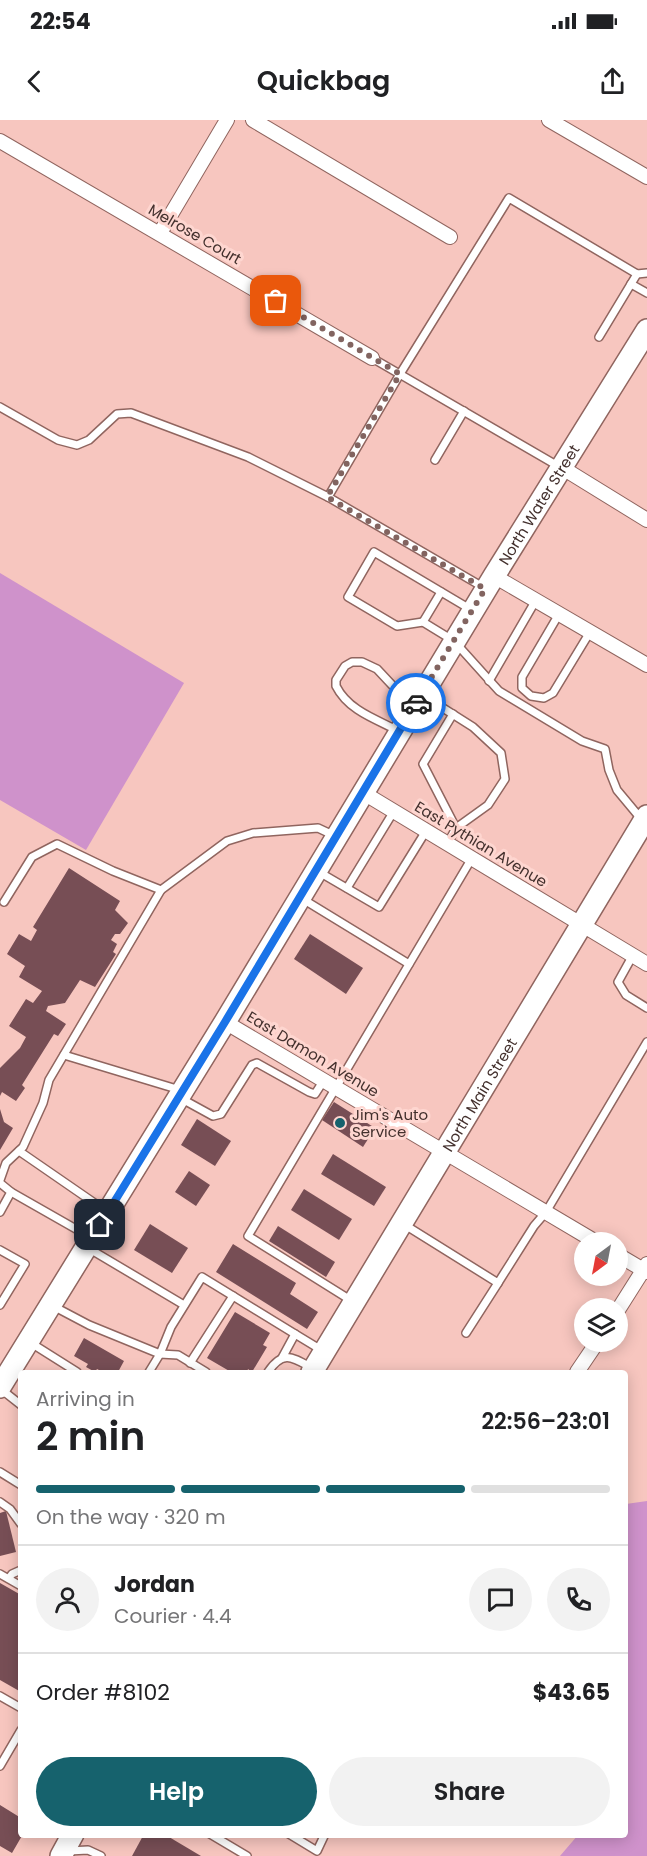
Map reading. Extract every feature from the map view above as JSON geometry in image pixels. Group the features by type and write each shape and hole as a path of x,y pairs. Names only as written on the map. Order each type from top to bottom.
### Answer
{"main road":[{"name":"North Water Street","path":"0,1388 225,1022 472,610 561,467 644,342"},
{"name":"North Main Street","path":"317,1364 645,819"}],"street":[{"path":"160,233 227,120"},
{"path":"254,120 450,237"},
{"path":"549,120 647,177"},
{"name":"Melrose Court","path":"0,141 372,358"},
{"path":"561,467 647,520"},
{"path":"490,582 536,600 647,665"},
{"name":"East Pythian Avenue","path":"362,792 647,964"},
{"name":"East Damon Avenue","path":"225,1022 579,1232"},
{"path":"626,1298 646,1269 628,1260"},
{"path":"579,1370 591,1352"}],"lane":[{"path":"327,497 509,198 637,274 647,273"},
{"path":"599,337 637,274"},
{"path":"631,284 647,293"},
{"path":"372,358 561,467"},
{"path":"0,407 58,440 77,445 88,440 117,414 131,413 248,457 490,582"},
{"path":"435,460 464,411"},
{"path":"472,610 374,552 348,597 398,626 423,622 454,641 499,691 582,741 604,749 617,790 645,819"},
{"path":"423,622 441,591"},
{"path":"489,681 536,600"},
{"path":"559,614 522,677 522,688 531,696 544,698 553,693 590,632"},
{"path":"399,731 345,700 336,686 339,674 345,666 352,662 369,664 419,699 453,714 473,727 501,753 506,779 488,805 456,828 448,843"},
{"path":"525,707 531,696"},
{"path":"453,714 423,764 456,828"},
{"path":"347,888 394,811"},
{"path":"184,1305 11,1192 0,1181 6,1163 23,1147 43,1103 49,1080 161,890 227,842 253,833 318,828 336,836"},
{"path":"316,870 379,907 426,831"},
{"path":"4,902 32,857 57,844 113,871 161,890"},
{"path":"354,1302 248,1236 330,1083 409,964 472,858"},
{"path":"299,897 409,964"},
{"path":"633,955 618,982 626,995 647,1008"},
{"path":"466,1333 534,1226 546,1212 647,1042"},
{"path":"64,1055 181,1094 213,1116 221,1114 252,1065 257,1063 315,1094 330,1083"},
{"path":"19,1151 108,1212"},
{"path":"0,1212 11,1192"},
{"path":"402,1224 498,1283"},
{"path":"0,1250 25,1264 0,1305"},
{"path":"150,1370 160,1354 171,1327 202,1277 295,1334 317,1364"},
{"path":"190,1363 233,1296"},
{"path":"51,1304 89,1325 160,1354 178,1355 202,1370"},
{"path":"270,1370 282,1358 295,1334"},
{"path":"29,1341 74,1370"},
{"path":"282,1358 317,1364"},
{"path":"0,1388 18,1403"},
{"path":"0,1472 18,1483"},
{"path":"0,1502 10,1509 18,1520"},
{"path":"9,1578 18,1571"},
{"path":"0,1574 18,1584"},
{"path":"0,1697 18,1706"},
{"path":"0,1766 18,1735"},
{"path":"217,1838 247,1856"},
{"path":"294,1838 315,1854 323,1838"},
{"path":"66,1847 88,1850 101,1856"}],"shaded area":[{"path":"0,573 184,683 86,850 0,800"},
{"path":"647,1501 647,1856 560,1856 575,1838 628,1838 628,1504"}],"building":[{"path":"69,868 120,901 115,910 128,923 120,934 115,934 111,940 117,944 113,952 116,954 95,987 80,980 65,1003 48,1006 46,1011 66,1024 58,1036 54,1034 22,1085 25,1088 16,1101 2,1092 0,1096 0,1068 20,1048 26,1037 9,1026 26,999 33,1003 42,991 19,977 25,966 7,954 19,934 31,941 37,930 33,927"},
{"path":"310,934 363,968 346,994 294,959"},
{"path":"334,1102 375,1128 363,1147 322,1120"},
{"path":"0,1109 4,1122 13,1128 0,1150"},
{"path":"197,1119 231,1141 215,1166 181,1145"},
{"path":"333,1154 386,1187 374,1206 321,1174"},
{"path":"189,1171 210,1185 196,1206 175,1192"},
{"path":"304,1189 352,1219 339,1240 291,1210"},
{"path":"150,1224 188,1248 172,1273 134,1250"},
{"path":"278,1226 335,1262 326,1277 269,1241"},
{"path":"233,1244 296,1283 290,1294 318,1312 307,1329 216,1272"},
{"path":"235,1312 270,1333 263,1345 267,1347 253,1370 228,1370 207,1358"},
{"path":"84,1338 124,1361 119,1370 91,1370 86,1367 88,1364 74,1356"},
{"path":"6,1511 16,1552 0,1556 0,1513"},
{"path":"0,1583 18,1593 18,1690 0,1680"},
{"path":"0,1805 18,1816 18,1838 21,1838 12,1853 0,1846"},
{"path":"142,1838 171,1838 201,1856 132,1856"}],"way so far":[{"path":"276,301 400,374 327,497 485,589 416,703"}],"place":[{"name":"Jim's Auto Service","path":"340,1123"}],"route":[{"path":"100,1225 225,1022 416,703"}]}
